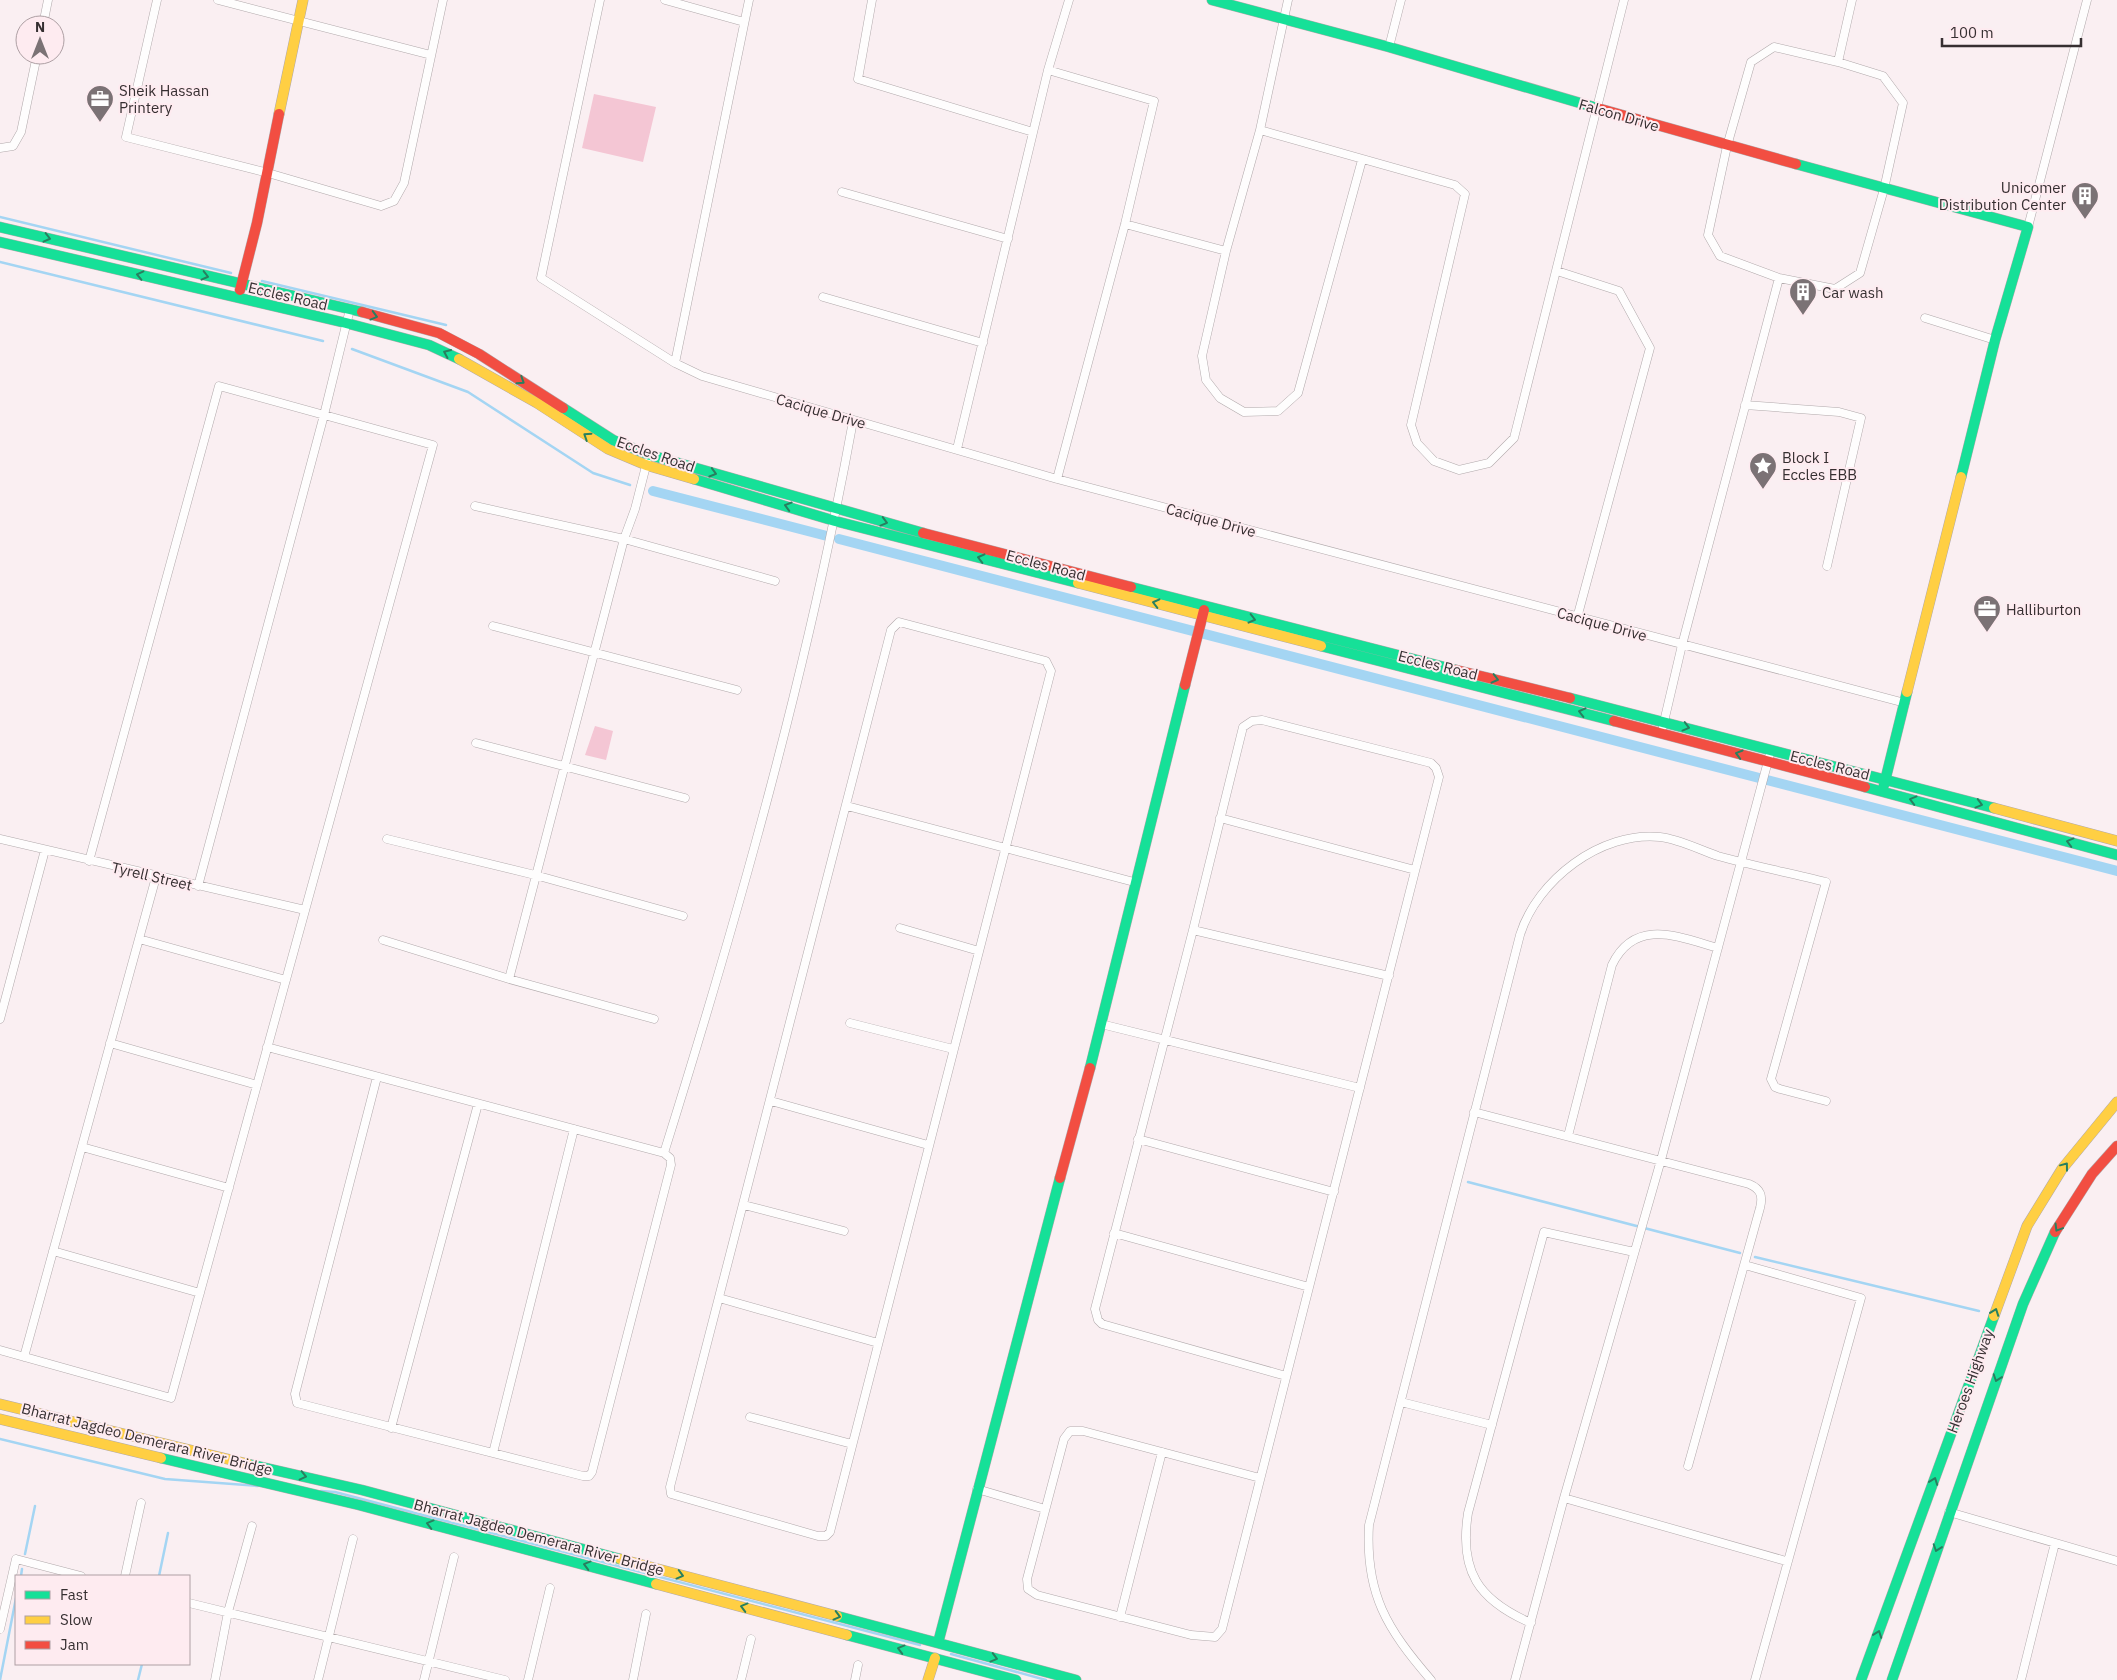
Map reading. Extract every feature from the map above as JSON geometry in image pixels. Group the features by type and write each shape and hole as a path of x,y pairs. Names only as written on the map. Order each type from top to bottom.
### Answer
{"street":[{"path":"45,15 48,0"},
{"path":"157,0 126,137 268,173 381,206 394,202 404,184 443,0"},
{"path":"218,0 431,55"},
{"path":"238,298 268,173 303,0"},
{"name":"Cacique Drive","path":"600,0 541,278 675,364 702,376 1057,479 1904,703"},
{"path":"665,0 744,22"},
{"path":"675,364 749,0"},
{"path":"872,0 858,79 1034,132"},
{"path":"957,449 1048,70 1069,0"},
{"name":"Falcon Drive","path":"1212,0 1389,47 1727,146 2028,227"},
{"path":"1288,0 1260,130 1226,251 1202,356 1206,380 1220,398 1244,412 1278,411 1298,393 1362,160"},
{"path":"1389,47 1402,0"},
{"path":"1260,130 1362,160 1456,184 1466,194 1411,425 1418,444 1434,461 1459,470 1488,463 1514,438 1624,0"},
{"path":"1838,62 1852,0"},
{"path":"1883,792 1995,340 2028,227 2087,0"},
{"path":"1774,47 1838,62 1883,76 1904,102 1884,188 1860,273 1835,288 1779,278 1720,256 1708,235 1727,146 1751,62 1774,47"},
{"path":"0,148 13,146 21,132 35,65"},
{"path":"1048,70 1154,101 1125,224 1057,479"},
{"path":"842,192 1008,239"},
{"path":"1125,224 1226,251"},
{"name":"Eccles Road","path":"0,227 350,310 439,334 460,342 613,440 648,460"},
{"name":"Eccles Road","path":"0,242 346,323 429,345 460,359 537,403 608,449 836,515 1662,732 2117,855"},
{"path":"1557,271 1619,291 1650,348 1577,618"},
{"path":"1662,732 1682,644 1779,278"},
{"path":"823,297 983,343"},
{"path":"198,886 324,415 350,310"},
{"path":"1926,318 1995,340"},
{"path":"0,1350 171,1398 433,445 219,386 89,862"},
{"path":"1745,405 1839,412 1861,418 1827,566"},
{"path":"664,1154 724,953 760,822 836,515 853,421"},
{"path":"509,979 624,539 635,509 648,460"},
{"path":"475,506 624,539 775,582"},
{"path":"938,1643 1101,1024 1134,882 1204,611"},
{"name":"Eccles Road","path":"1204,611 1664,720 2117,841"},
{"path":"899,622 1046,661 1050,666 1006,848 928,1145 830,1532 826,1536 818,1536 671,1494 670,1487 771,1102 891,630 899,622"},
{"path":"494,626 737,690"},
{"path":"1260,1478 1083,1431 1070,1431 1064,1439 1026,1579 1028,1589 1037,1595 1191,1635 1215,1638 1222,1629 1439,777 1436,768 1431,763 1262,720 1252,721 1243,726 1193,930 1163,1039 1095,1309 1098,1320 1102,1324 1286,1376"},
{"path":"476,743 685,798"},
{"path":"1515,1680 1564,1498 1661,1160 1771,750"},
{"path":"847,806 1134,882"},
{"path":"1220,818 1415,870"},
{"path":"1431,1680 1400,1642 1385,1618 1374,1588 1369,1563 1372,1512 1524,922 1532,908 1566,869 1595,850 1621,841 1648,837 1662,837 1720,856 1826,882 1771,1079 1775,1087 1826,1102"},
{"name":"Tyrell Street","path":"0,839 89,862 305,910"},
{"path":"387,839 536,875 683,916"},
{"path":"0,1019 45,850"},
{"path":"24,1357 156,876"},
{"path":"900,928 979,951"},
{"path":"1193,930 1389,976"},
{"path":"1568,1136 1612,965 1624,948 1633,940 1658,933 1718,948"},
{"path":"139,940 286,980"},
{"path":"383,940 509,979 654,1020"},
{"path":"850,1022 953,1049"},
{"path":"1101,1024 1360,1088"},
{"path":"110,1043 257,1085"},
{"path":"267,1047 377,1076 478,1104 574,1129 664,1154 670,1158 671,1165 592,1472 584,1476 302,1406 297,1403 295,1394 377,1076"},
{"path":"771,1102 928,1145"},
{"name":"Heroes Highway","path":"1861,1680 2027,1226 2062,1169 2117,1102"},
{"path":"391,1428 478,1104"},
{"path":"1474,1112 1749,1184 1760,1191 1762,1199 1745,1265 1688,1466"},
{"path":"493,1454 574,1129"},
{"path":"1138,1139 1334,1192"},
{"name":"Heroes Highway","path":"1892,1680 2023,1304 2051,1242 2092,1174 2117,1146"},
{"path":"82,1147 229,1188"},
{"path":"744,1205 844,1231"},
{"path":"1531,1623 1513,1615 1489,1597 1471,1572 1465,1549 1468,1513 1544,1232 1634,1252"},
{"path":"1114,1233 1309,1287"},
{"path":"53,1251 200,1293"},
{"path":"1745,1265 1861,1298 1754,1680"},
{"path":"719,1298 878,1343"},
{"path":"1401,1402 1492,1426"},
{"name":"Bharrat Jagdeo Demerara River Bridge","path":"0,1404 172,1447 362,1490 1076,1680"},
{"path":"750,1417 852,1444"},
{"name":"Bharrat Jagdeo Demerara River Bridge","path":"0,1419 350,1502 932,1668 1016,1680"},
{"path":"1120,1617 1162,1452"},
{"path":"978,1489 1045,1509"},
{"path":"1564,1498 1786,1561"},
{"path":"125,1575 140,1503"},
{"path":"1949,1512 2117,1561"},
{"path":"215,1680 228,1612 252,1526"},
{"path":"318,1680 353,1539"},
{"path":"2021,1680 2055,1543"},
{"path":"424,1680 454,1557"},
{"path":"0,1629 16,1559 77,1575"},
{"path":"528,1680 550,1588"},
{"path":"190,1603 505,1680"},
{"path":"633,1680 646,1614"},
{"path":"741,1680 751,1639"},
{"path":"855,1680 858,1665"}],"shaded area":[{"path":"594,94 656,107 643,162 582,148"},
{"path":"595,726 613,731 606,760 585,755"}],"waterway":[{"path":"0,217 231,273"},
{"path":"0,262 323,341"},
{"path":"262,281 446,325"},
{"path":"352,349 468,392 593,473 630,485"},
{"path":"653,491 827,536"},
{"path":"839,539 2117,871"},
{"path":"1468,1182 1740,1253"},
{"path":"1755,1257 1979,1311"},
{"path":"0,1439 165,1479 258,1486"},
{"path":"321,1491 335,1492 920,1645"},
{"path":"25,1554 35,1506"},
{"path":"159,1575 168,1533"},
{"path":"21,1575 22,1569"},
{"path":"0,1680 15,1603"},
{"path":"951,1654 1046,1680"},
{"path":"138,1680 142,1665"}],"traffic: fast":[{"path":"1212,0 1389,47 1597,108"},
{"path":"1796,164 2028,227 1995,340 1961,477"},
{"path":"0,227 362,312"},
{"path":"0,242 346,323 429,345 459,359"},
{"path":"563,408 613,440 650,455 923,533"},
{"path":"694,479 835,521 1078,583"},
{"path":"1131,587 1456,670"},
{"path":"1321,646 1614,721"},
{"path":"1090,1068 1185,685"},
{"path":"1884,785 1907,692"},
{"path":"1570,698 1994,808"},
{"path":"1865,787 2117,855"},
{"path":"938,1643 1060,1178"},
{"path":"1892,1680 2023,1304 2055,1232"},
{"path":"1861,1680 1994,1316"},
{"path":"161,1458 359,1505 656,1584"},
{"path":"248,1464 362,1490 620,1559"},
{"path":"837,1616 1076,1680"},
{"path":"847,1635 1016,1680"}],"traffic: slow":[{"path":"279,114 303,0"},
{"path":"459,359 537,403 608,449 646,465 694,479"},
{"path":"1907,692 1961,477"},
{"path":"1078,583 1321,646"},
{"path":"1994,808 2117,841"},
{"path":"1994,1316 2027,1226 2062,1169 2117,1102"},
{"path":"0,1404 248,1464"},
{"path":"0,1419 161,1458"},
{"path":"620,1559 837,1616"},
{"path":"656,1584 847,1635"},
{"path":"928,1680 935,1658"}],"traffic: jam":[{"path":"1597,108 1796,164"},
{"path":"240,290 257,223 279,114"},
{"path":"362,312 439,333 479,354 563,408"},
{"path":"923,533 1131,587"},
{"path":"1185,685 1204,610"},
{"path":"1456,670 1570,698"},
{"path":"1614,721 1865,787"},
{"path":"1060,1178 1090,1068"},
{"path":"2055,1232 2092,1174 2117,1146"}],"place":[{"name":"Sheik Hassan Printery","path":"100,123"},
{"name":"Unicomer Distribution Center","path":"2085,220"},
{"name":"Car wash","path":"1803,316"},
{"name":"Block I Eccles EBB","path":"1763,490"},
{"name":"Halliburton","path":"1987,633"}]}
